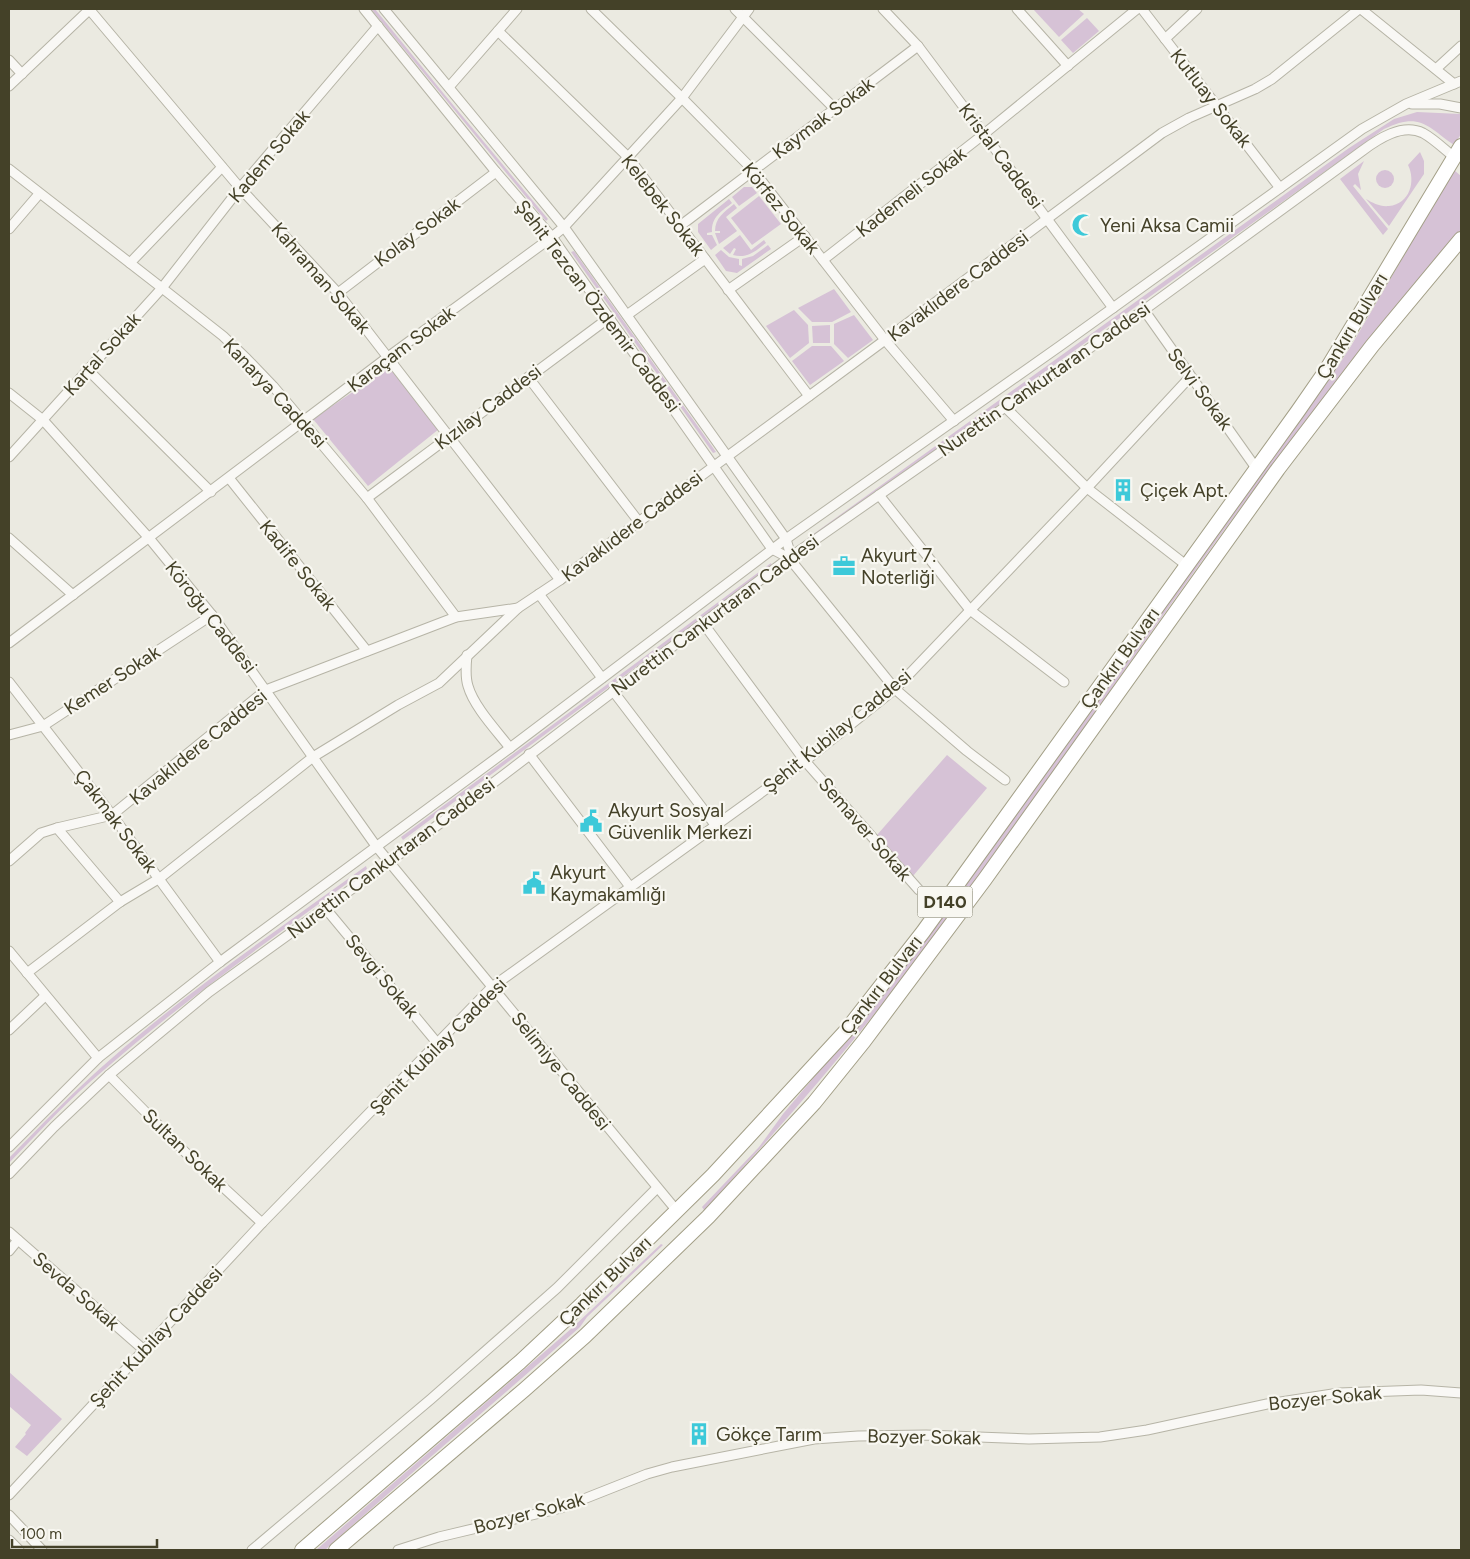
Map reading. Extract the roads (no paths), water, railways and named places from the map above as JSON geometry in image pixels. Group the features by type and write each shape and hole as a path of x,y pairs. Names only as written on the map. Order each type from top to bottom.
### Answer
{"highway":[{"name":"Çankırı Bulvarı","path":"302,1550 520,1362 582,1304 713,1175 788,1096 845,1032 923,932 1325,372 1459,156"},
{"name":"Çankırı Bulvarı","path":"336,1550 585,1336 708,1217 814,1103 864,1041 985,879 1278,469 1372,346 1461,239"}],"street":[{"path":"9,86 90,9"},
{"name":"Kahraman Sokak","path":"90,9 240,188 338,293 560,580"},
{"name":"Şehit Tezcan Özdemir Caddesi","path":"364,9 552,238 610,317 772,548 790,557"},
{"path":"448,87 517,9"},
{"name":"Körfez Sokak","path":"591,9 754,170 886,340 954,421"},
{"path":"735,9 746,12 835,109"},
{"name":"Kristal Caddesi","path":"883,9 918,46 1113,308"},
{"path":"1017,9 1068,66"},
{"name":"Kademeli Sokak","path":"823,260 984,134 1137,9"},
{"name":"Kutluay Sokak","path":"1142,9 1280,188"},
{"path":"1165,39 1197,9"},
{"path":"1360,9 1436,69 1458,82"},
{"name":"Kavaklıdere Caddesi","path":"9,861 41,833 112,815 266,690 456,618 518,608 560,580 886,340 1162,133 1189,118 1246,94 1272,79 1360,9"},
{"name":"Şehit Tezcan Özdemir Caddesi","path":"386,10 564,227 786,539 790,557"},
{"name":"Karaçam Sokak","path":"9,643 388,358 552,238 682,98 746,12"},
{"name":"Kadem Sokak","path":"162,288 240,188 378,26"},
{"name":"Kelebek Sokak","path":"498,31 628,157 809,396"},
{"name":"Kaymak Sokak","path":"680,226 918,46"},
{"path":"1436,69 1461,46"},
{"path":"9,60 22,74"},
{"name":"Nurettin Cankurtaran Caddesi","path":"9,1147 98,1058 220,962 510,748 772,548 954,421 1362,129 1406,104 1458,82"},
{"name":"Nurettin Cankurtaran Caddesi","path":"1406,104 1440,104 1461,108"},
{"name":"Nurettin Cankurtaran Caddesi","path":"9,1174 54,1127 109,1075 202,998 389,862 790,557 1144,310 1362,151 1387,135 1405,130 1416,131 1427,136 1459,156"},
{"path":"130,263 222,167"},
{"name":"Kanarya Caddesi","path":"9,169 223,336 247,359 304,422 367,498 456,618"},
{"name":"Kolay Sokak","path":"338,293 496,172"},
{"path":"9,229 40,194"},
{"path":"728,290 805,236"},
{"path":"627,315 705,259"},
{"name":"Kartal Sokak","path":"9,457 162,288"},
{"name":"Selvi Sokak","path":"1144,310 1256,468"},
{"name":"Kızılay Caddesi","path":"367,498 610,317"},
{"path":"88,370 211,492"},
{"path":"528,377 638,522"},
{"name":"Şehit Kubilay Caddesi","path":"9,1494 262,1223 492,987 805,761 895,688 1087,488 1190,377"},
{"name":"Köroğu Caddesi","path":"9,393 43,420 149,538 212,615 389,862"},
{"path":"1005,407 1087,488 1186,565"},
{"name":"Kadife Sokak","path":"229,478 367,651"},
{"path":"879,495 970,610 1064,682"},
{"path":"9,538 73,594"},
{"path":"790,557 895,688 967,751 1005,780"},
{"path":"540,594 602,678"},
{"path":"27,973 120,902 160,878 313,758 398,705 438,683 518,608"},
{"name":"Kemer Sokak","path":"9,735 43,726 212,615"},
{"name":"Semaver Sokak","path":"703,623 805,761 919,890"},
{"path":"467,655 466,678 468,688 477,704 510,748"},
{"name":"Çakmak Sokak","path":"9,682 160,878 220,962"},
{"path":"613,691 716,826"},
{"path":"530,754 631,888"},
{"path":"56,828 120,902"},
{"name":"Selimiye Caddesi","path":"389,862 677,1211"},
{"name":"Sevgi Sokak","path":"326,909 438,1044"},
{"path":"9,951 98,1058"},
{"path":"9,1030 45,996"},
{"name":"Sultan Sokak","path":"109,1075 185,1152 262,1223"},
{"path":"252,1550 557,1288 657,1188"},
{"name":"Sevda Sokak","path":"9,1232 144,1350"},
{"path":"9,1251 18,1240"},
{"name":"Bozyer Sokak","path":"398,1550 457,1532 561,1508 647,1474 672,1467 814,1439 858,1436 1029,1439 1100,1437 1148,1430 1267,1404 1339,1393 1422,1390 1461,1393"},
{"path":"9,1515 42,1550"},
{"path":"9,1540 19,1550"}],"place":[{"name":"Yeni Aksa Camii","path":"1083,225"},
{"name":"Çiçek Apt.","path":"1123,490"},
{"name":"Akyurt 7. Noterliği","path":"844,566"},
{"name":"Akyurt Sosyal Güvenlik Merkezi","path":"591,821"},
{"name":"Akyurt Kaymakamlığı","path":"534,883"},
{"name":"Gökçe Tarım","path":"699,1434"}]}
